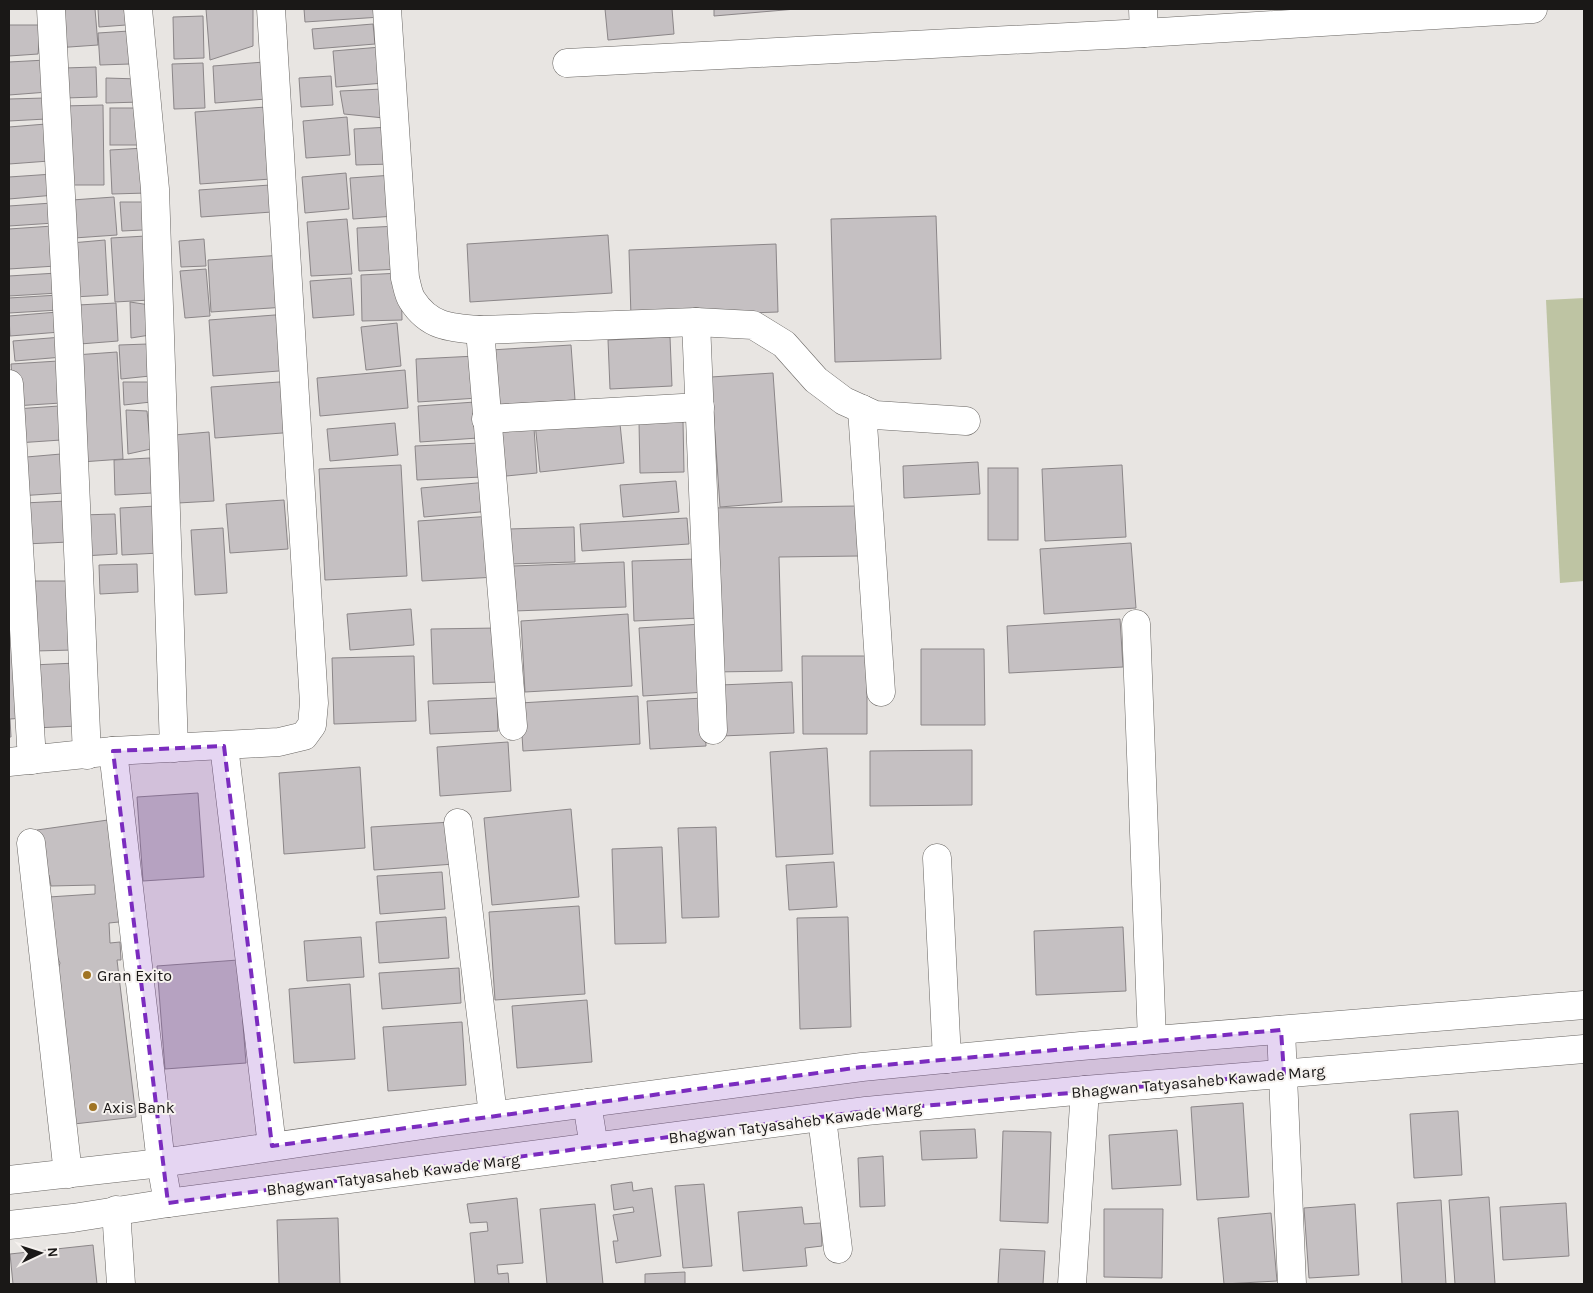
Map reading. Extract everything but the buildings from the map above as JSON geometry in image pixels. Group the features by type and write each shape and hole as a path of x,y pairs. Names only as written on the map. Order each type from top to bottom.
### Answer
{"street":[{"path":"51,9 69,355 100,753 168,1203"},
{"path":"138,9 155,189 174,748"},
{"path":"9,384 20,761 100,753 279,742 304,736 312,725 314,703 271,9"},
{"path":"386,9 404,268 411,299 428,318 448,327 480,330 696,322 753,325 784,344 816,380 844,401 875,415 966,421"},
{"path":"567,63 1143,21 1533,9"},
{"path":"696,322 713,730"},
{"path":"480,330 512,726"},
{"path":"486,419 700,407"},
{"path":"862,409 881,692"},
{"path":"1136,624 1152,1040"},
{"path":"224,746 272,1146"},
{"path":"458,823 493,1115"},
{"path":"31,843 68,1174"},
{"path":"937,858 947,1059"},
{"path":"9,1180 161,1163 493,1115 862,1067 1152,1040 1584,1004"},
{"path":"1281,1030 1292,1284"},
{"path":"1318,1071 1416,1046 1584,1032"},
{"name":"Bhagwan Tatyasaheb Kawade Marg","path":"9,1224 73,1218 168,1203 866,1112 1085,1090 1584,1049"},
{"path":"1072,1284 1085,1090"},
{"path":"587,1103 594,1147"},
{"path":"822,1118 838,1248"},
{"path":"116,1210 121,1284"}],"highlighted area":[{"path":"224,746 272,1146 862,1067 1281,1030 1284,1074 866,1111 168,1203 113,751"}],"green space":[{"path":"1584,298 1584,581 1560,583 1546,300"}],"place":[{"name":"Gran Exito","path":"87,975"},
{"name":"Axis Bank","path":"93,1107"}]}
